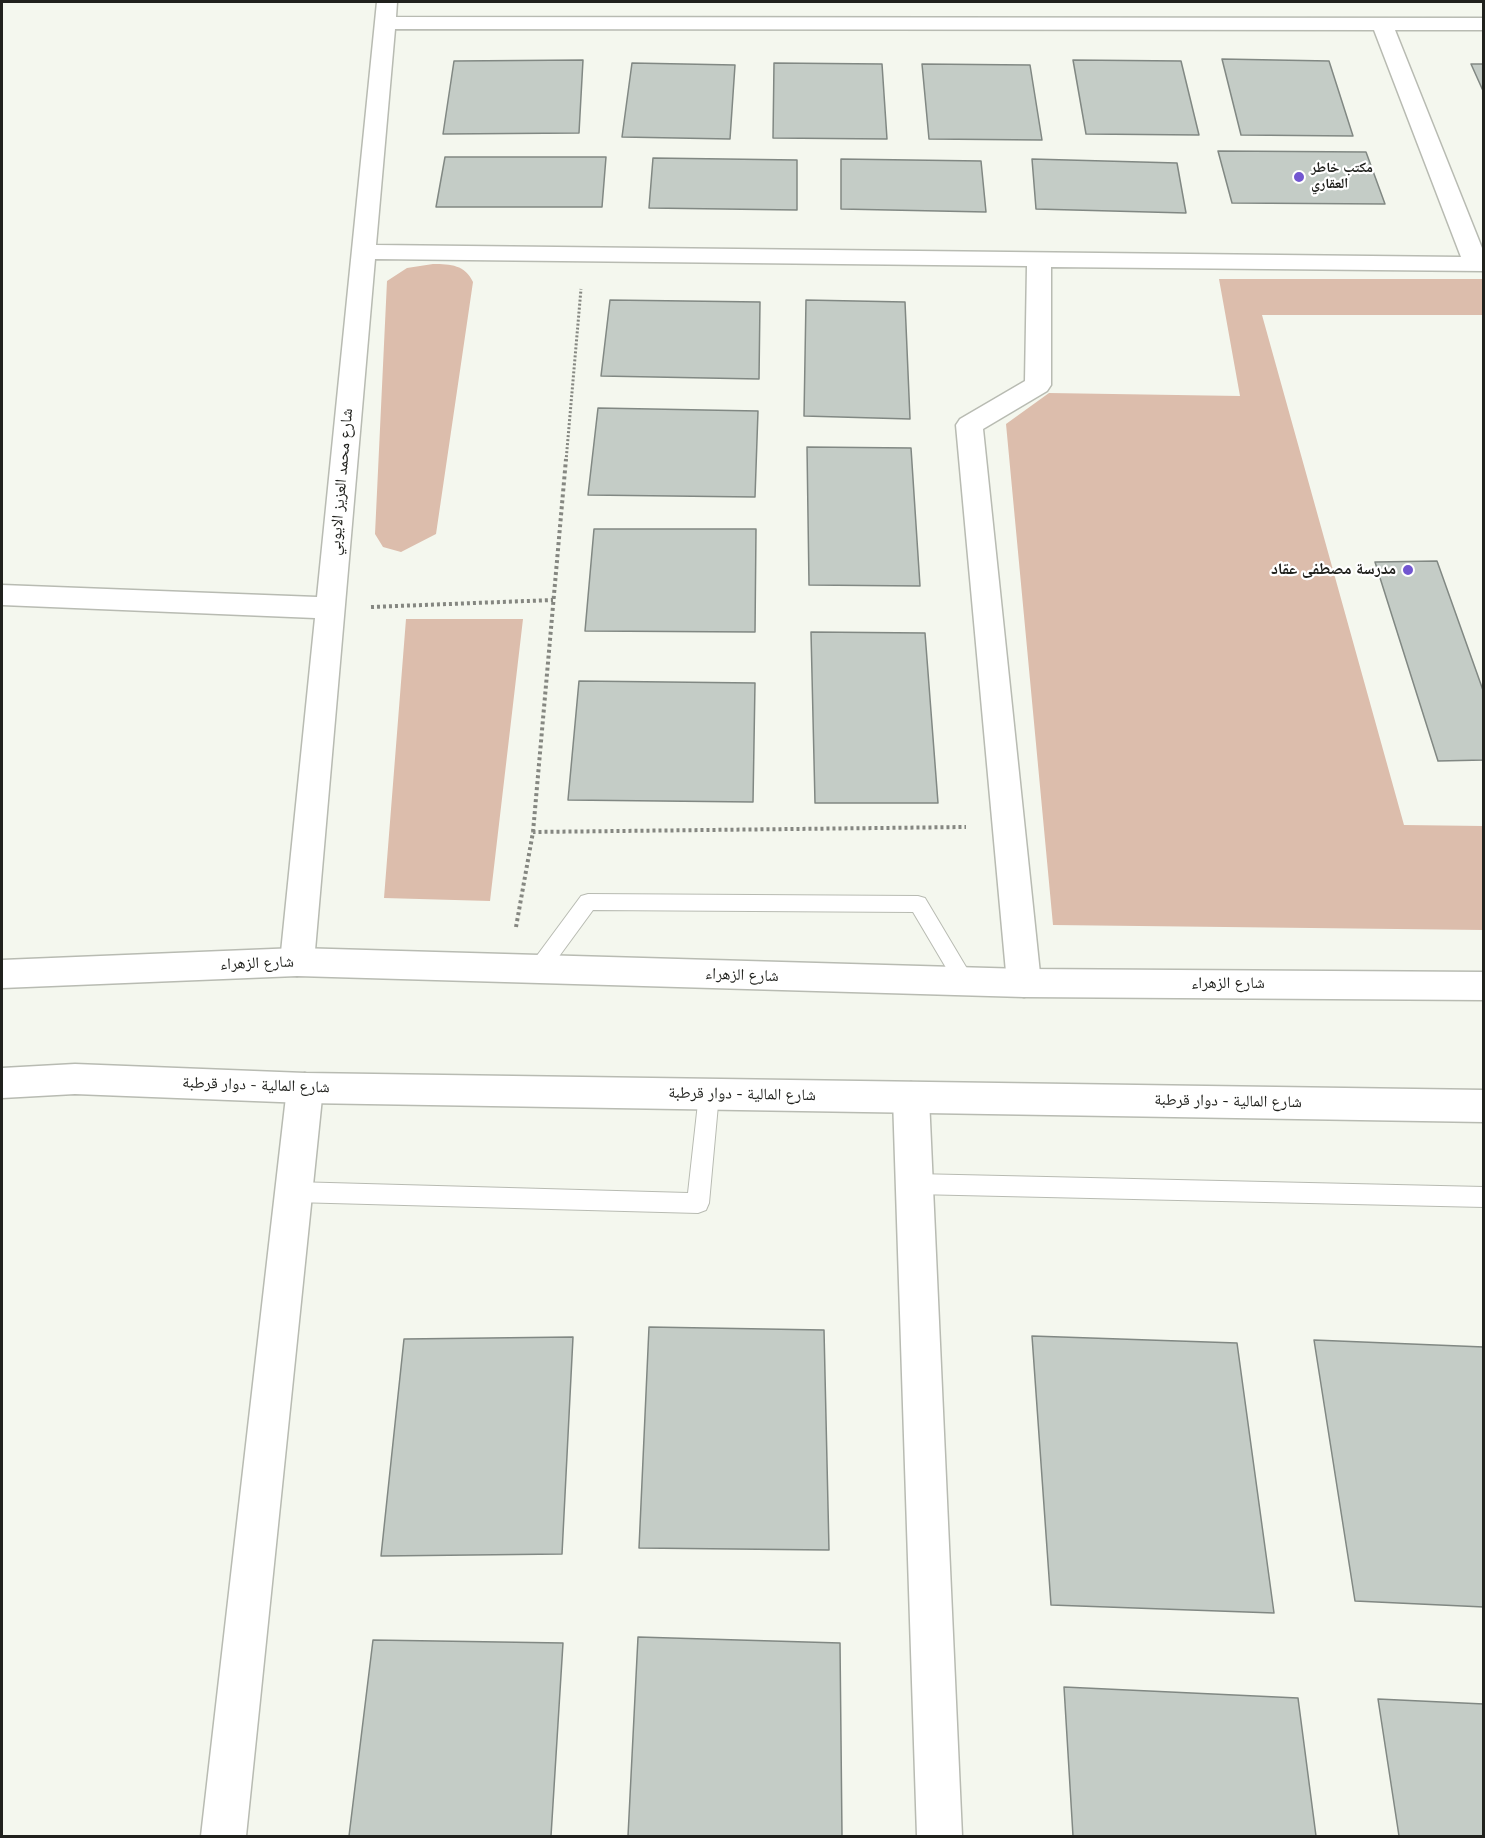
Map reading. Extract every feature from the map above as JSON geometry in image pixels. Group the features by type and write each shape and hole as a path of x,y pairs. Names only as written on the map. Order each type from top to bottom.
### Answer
{"street":[{"path":"386,12 1484,24"},
{"name":"شارع محمد العزيز الايوبي","path":"297,962 386,12"},
{"path":"364,252 1480,264 1382,24"},
{"path":"1024,983 969,425 1038,386 1039,261"},
{"path":"2,595 330,608"},
{"name":"شارع الزهراء","path":"2,974 297,962 965,982 1484,986"},
{"name":"شارع المالية - دوار قرطبة","path":"2,1083 75,1079 305,1088 1484,1106"},
{"path":"223,1836 305,1088"},
{"path":"911,1098 940,1836"}],"lane":[{"path":"523,970 588,902 918,904 965,982"},
{"path":"294,1192 698,1203 709,1094"},
{"path":"915,1184 1484,1197"}],"path":[{"path":"523,970 584,255"},
{"path":"330,608 553,600"},
{"path":"533,832 1008,826"}],"shaded area":[{"path":"446,264 462,269 473,282 436,534 401,552 383,547 375,534 387,281 407,268"},
{"path":"1219,279 1483,279 1483,315 1262,315 1404,825 1483,826 1483,930 1053,925 1006,424 1049,393 1240,396"},
{"path":"406,619 523,619 490,901 384,898"}],"building":[{"path":"1222,59 1329,61 1353,136 1241,135"},
{"path":"583,60 579,133 443,134 454,61"},
{"path":"1073,60 1181,61 1199,135 1086,134"},
{"path":"632,63 735,65 730,139 622,137"},
{"path":"774,63 882,64 887,139 773,138"},
{"path":"922,64 1030,65 1042,140 929,139"},
{"path":"1471,64 1484,64 1484,93"},
{"path":"1218,151 1366,152 1385,204 1232,203"},
{"path":"445,157 606,157 602,207 436,207"},
{"path":"653,158 797,160 797,210 649,208"},
{"path":"841,159 981,161 986,212 841,209"},
{"path":"1032,159 1177,163 1186,213 1036,209"},
{"path":"610,300 760,302 759,379 601,376"},
{"path":"806,300 905,302 910,419 804,416"},
{"path":"598,408 758,411 755,497 588,495"},
{"path":"807,447 911,448 920,586 809,585"},
{"path":"594,529 756,529 755,632 585,631"},
{"path":"1437,561 1484,693 1484,760 1438,761 1375,562"},
{"path":"811,632 925,633 938,803 815,803"},
{"path":"579,681 755,683 753,802 568,800"},
{"path":"649,1327 824,1330 829,1550 639,1548"},
{"path":"1032,1336 1237,1343 1274,1613 1051,1605"},
{"path":"573,1337 562,1554 381,1556 404,1339"},
{"path":"1314,1340 1484,1347 1484,1607 1355,1601"},
{"path":"638,1637 840,1643 842,1836 628,1836"},
{"path":"373,1640 563,1643 551,1836 349,1836"},
{"path":"1064,1687 1298,1698 1316,1836 1073,1836"},
{"path":"1378,1699 1484,1704 1484,1836 1399,1836"}],"place":[{"name":"مكتب خاطر العقاري","path":"1299,177"},
{"name":"مدرسة مصطفى عقاد","path":"1408,570"}]}
